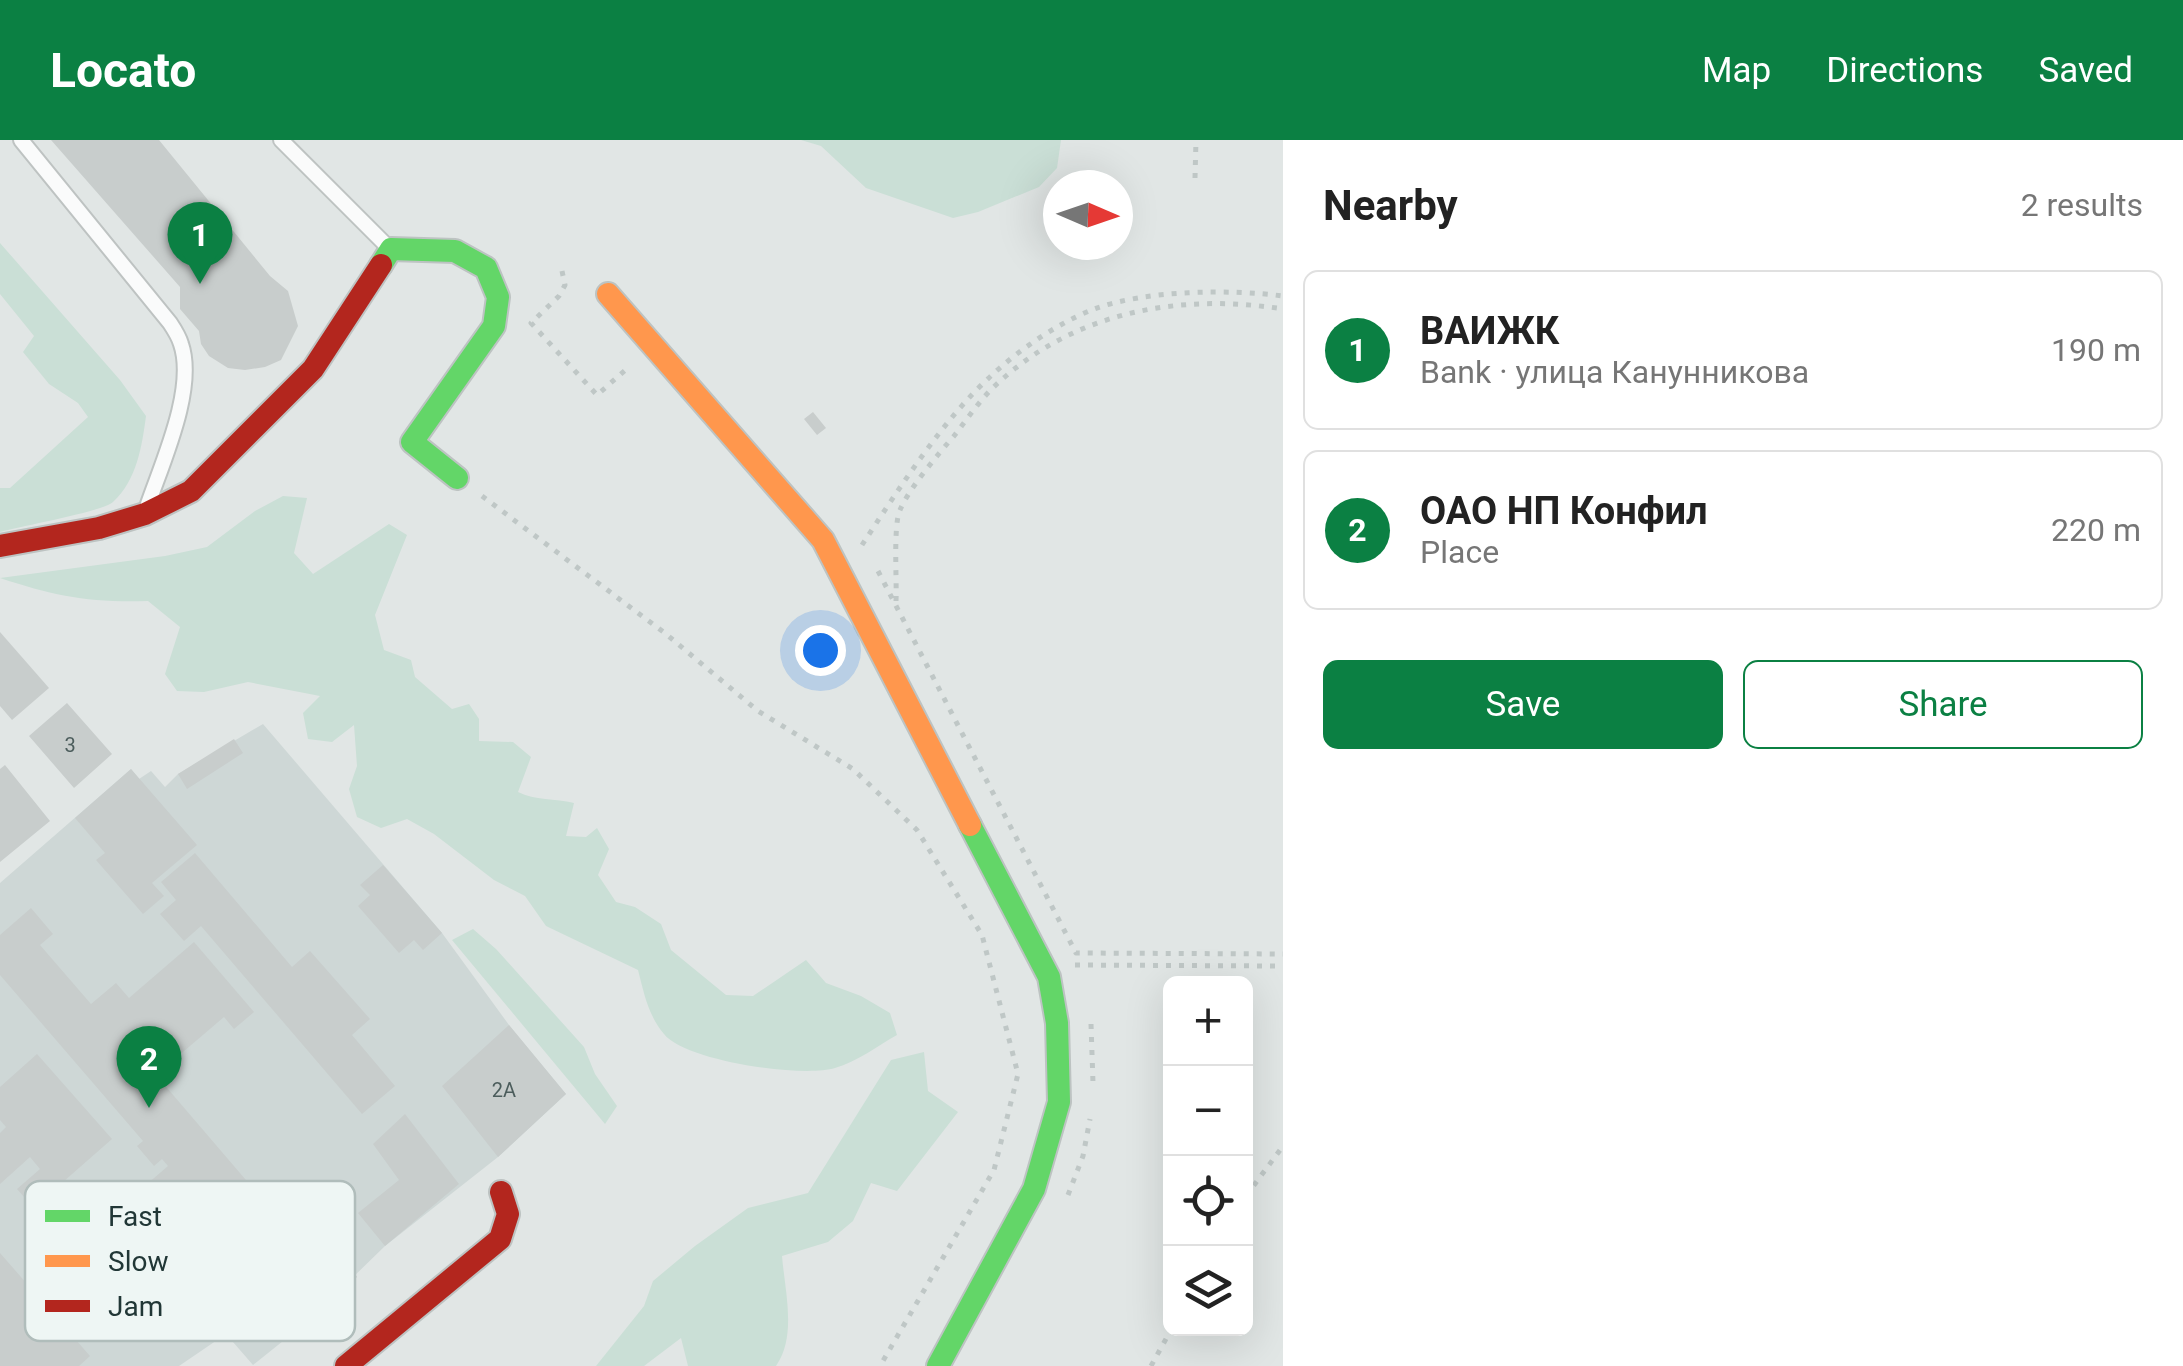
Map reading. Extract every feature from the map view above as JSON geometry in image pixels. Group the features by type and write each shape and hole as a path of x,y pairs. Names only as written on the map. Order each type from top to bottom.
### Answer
{"street":[{"path":"0,546 99,528 145,514 191,491 313,368 391,250 456,251 486,268 498,297 494,326 412,442 457,478"},
{"path":"608,294 823,540 1049,977 1057,1023 1059,1102 1034,1189 938,1366"},
{"path":"346,1366 500,1239 508,1214 501,1192"}],"lane":[{"path":"20,140 170,323 181,344 184,364 178,409 145,514"},
{"path":"281,140 391,250"}],"path":[{"path":"1194,178 1196,140"},
{"path":"860,554 862,544 937,438 990,376 1039,339 1095,309 1166,294 1241,290 1283,296"},
{"path":"1283,309 1239,302 1168,305 1098,320 1043,348 997,384 899,511 896,604 1076,953 1283,954"},
{"path":"457,478 666,634 758,712 853,769 917,830 982,936 1018,1074 994,1170 880,1366"},
{"path":"1068,966 1283,966"},
{"path":"1253,1187 1283,1146"},
{"path":"1151,1366 1168,1336"}],"shaded area":[{"path":"263,724 442,933 509,1025 566,1094 498,1157 385,1246 355,1275 355,1181 25,1181 25,1341 216,1341 179,1366 0,1366 0,883 131,769 139,779 151,771 165,787 178,774"},
{"path":"232,1341 283,1341 253,1365"}],"green space":[{"path":"801,140 1061,140 1057,168 1043,170 1039,187 953,218 866,188 821,146"},
{"path":"0,243 120,380 146,416 133,473 113,502 0,532 0,488 10,488 88,417 78,403 49,384 23,352 34,336 0,294"},
{"path":"283,496 307,498 294,553 313,574 389,524 407,535 375,615 384,650 411,660 415,677 452,709 469,704 479,719 479,741 513,742 531,757 518,792 574,803 566,836 586,837 597,828 609,849 598,875 616,902 635,907 661,924 671,950 726,995 753,996 806,960 826,983 861,996 890,1013 897,1035 851,1062 819,1071 745,1065 676,1044 654,1019 638,970 546,926 525,896 494,880 434,834 407,819 381,828 357,817 349,789 357,766 354,725 332,742 308,739 303,713 320,696 248,682 204,692 177,691 165,674 180,627 148,601 73,597 0,578 207,547 255,511"},
{"path":"473,929 496,949 584,1047 595,1074 617,1106 605,1124 452,940"},
{"path":"924,1052 928,1091 958,1112 897,1191 871,1183 853,1221 828,1242 782,1256 788,1328 776,1366 688,1366 681,1338 644,1366 596,1366 644,1306 653,1281 748,1208 808,1193 891,1060"}],"building":[{"path":"51,140 159,140 270,276 288,291 298,326 281,360 245,370 228,368 209,356 199,331 180,309 180,287"},
{"path":"813,412 826,428 817,435 804,419"},
{"path":"0,632 49,688 12,720 0,706"},
{"path":"67,703 112,754 74,788 29,736"},
{"path":"234,739 243,753 187,789 178,774"},
{"path":"5,765 50,821 0,862 0,769"},
{"path":"131,769 197,845 152,883 164,896 143,914 96,860 105,853 75,818"},
{"path":"195,853 292,967 310,951 370,1019 352,1035 395,1086 362,1114 201,926 184,941 160,914 176,900 161,882"},
{"path":"383,865 442,933 423,950 414,940 399,953 358,906 370,895 360,885"},
{"path":"31,908 53,934 40,945 91,1004 116,983 129,998 194,942 254,1012 234,1029 224,1017 156,1075 247,1181 151,1181 168,1166 162,1159 154,1166 137,1146 143,1141 0,975 0,935"},
{"path":"509,1025 566,1094 498,1157 442,1086"},
{"path":"37,1054 112,1139 64,1181 26,1181 40,1169 30,1157 0,1184 0,1133 6,1127 0,1120 0,1087"},
{"path":"405,1114 459,1184 385,1246 358,1213 399,1180 373,1144"},
{"path":"25,1182 25,1198 17,1189"},
{"path":"0,1253 25,1282 25,1341 77,1341 90,1356 79,1366 0,1366"}],"traffic: fast":[{"path":"381,265 391,249 455,251 486,268 498,297 494,326 412,442 457,478"},
{"path":"938,1366 1034,1189 1059,1102 1057,1023 1049,977 970,825"}],"traffic: slow":[{"path":"608,294 823,540 970,825"}],"traffic: jam":[{"path":"0,546 99,528 145,514 191,491 313,369 381,265"},
{"path":"346,1366 500,1239 508,1214 501,1192"}],"place":[{"name":"ВАИЖК","path":"200,284"},
{"name":"ОАО НП Конфил","path":"149,1108"}]}
